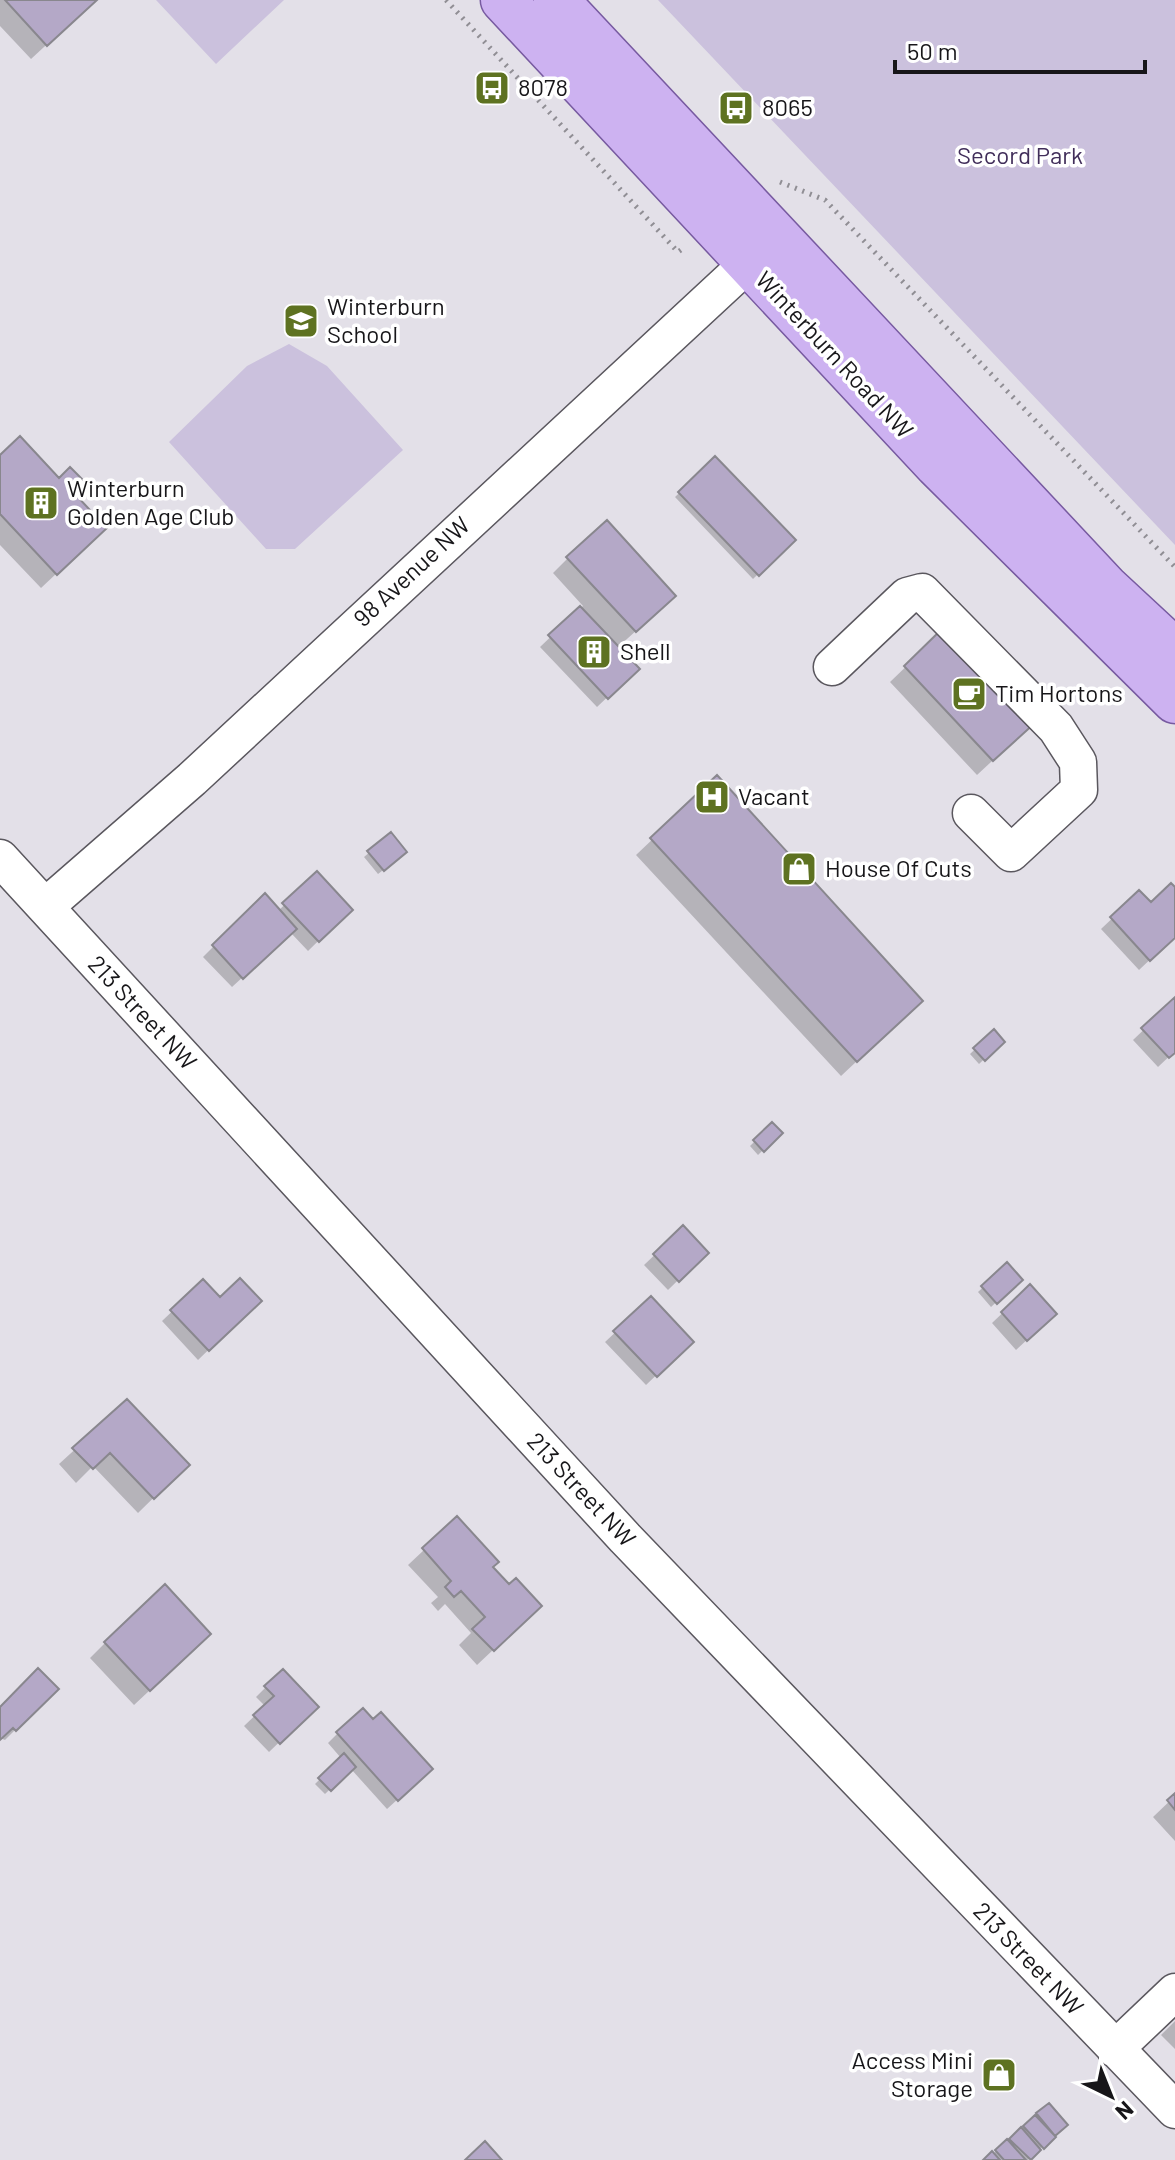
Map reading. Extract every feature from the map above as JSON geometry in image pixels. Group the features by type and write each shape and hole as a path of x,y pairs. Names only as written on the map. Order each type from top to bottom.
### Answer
{"main road":[{"name":"Winterburn Road NW","path":"503,0 1175,651"},
{"name":"Winterburn Road NW","path":"556,0 937,465 1175,701"}],"street":[{"name":"98 Avenue NW","path":"45,907 192,779 763,250"},
{"path":"832,667 907,596 922,592 1056,728 1078,762 1079,790 1011,853 971,813"},
{"name":"213 Street NW","path":"0,858 625,1538 1175,2110"},
{"path":"1115,2049 1175,1992"}],"green space":[{"path":"156,0 284,0 216,64"},
{"name":"Secord Park","path":"658,0 1175,0 1175,545"},
{"path":"289,344 327,366 403,450 295,549 266,549 169,442 247,366"}],"building":[{"path":"5,0 97,0 47,46"},
{"name":"Winterburn Golden Age Club","path":"20,436 59,478 70,467 84,481 73,492 107,528 57,575 0,514 0,455"},
{"path":"715,456 796,540 759,576 678,492"},
{"name":"Shell","path":"607,520 676,596 636,632 566,557"},
{"name":"Shell","path":"580,606 640,669 608,699 548,635"},
{"name":"Tim Hortons","path":"944,627 1036,722 993,761 904,666"},
{"path":"717,775 923,1001 857,1062 650,838"},
{"path":"391,832 407,852 384,871 367,851"},
{"path":"317,871 353,910 319,942 282,903"},
{"path":"1171,883 1175,887 1175,938 1150,961 1110,917 1139,890 1151,902"},
{"path":"265,893 297,929 243,979 212,945"},
{"path":"1175,997 1175,1053 1169,1058 1141,1028"},
{"path":"994,1029 1005,1042 985,1061 973,1048"},
{"path":"772,1122 783,1133 764,1152 753,1140"},
{"path":"683,1225 709,1253 679,1282 653,1254"},
{"path":"1007,1262 1023,1280 997,1304 981,1286"},
{"path":"240,1278 262,1301 209,1351 170,1310 203,1279 220,1297"},
{"path":"1030,1284 1057,1314 1027,1341 1001,1312"},
{"path":"651,1296 694,1342 657,1377 613,1331"},
{"path":"127,1399 190,1465 154,1499 110,1453 93,1469 72,1448"},
{"path":"457,1516 499,1562 493,1567 509,1584 516,1578 542,1606 494,1651 472,1629 485,1617 461,1591 454,1597 445,1587 451,1581 422,1548"},
{"path":"165,1584 211,1634 150,1691 104,1642"},
{"path":"38,1668 59,1689 16,1731 13,1728 0,1740 0,1707"},
{"path":"283,1669 319,1707 280,1744 253,1715 274,1696 264,1686"},
{"path":"363,1708 373,1719 381,1712 433,1769 398,1801 336,1732"},
{"path":"344,1753 356,1767 331,1791 318,1778"},
{"path":"1175,1793 1175,1810 1167,1800"},
{"path":"1049,2103 1068,2125 1055,2136 1036,2113"},
{"path":"1035,2115 1056,2137 1044,2149 1023,2126"},
{"path":"1021,2127 1041,2150 1031,2160 1009,2139"},
{"path":"1007,2139 1026,2160 1004,2160 995,2150"},
{"path":"485,2141 502,2160 465,2160"},
{"path":"992,2151 1000,2160 983,2160"}],"place":[{"name":"8078","path":"492,88"},
{"name":"8065","path":"736,108"},
{"name":"Winterburn School","path":"301,321"},
{"name":"Winterburn Golden Age Club","path":"41,503"},
{"name":"Shell","path":"594,652"},
{"name":"Tim Hortons","path":"969,694"},
{"name":"Vacant","path":"712,797"},
{"name":"House Of Cuts","path":"799,869"},
{"name":"Access Mini Storage","path":"999,2075"}]}
